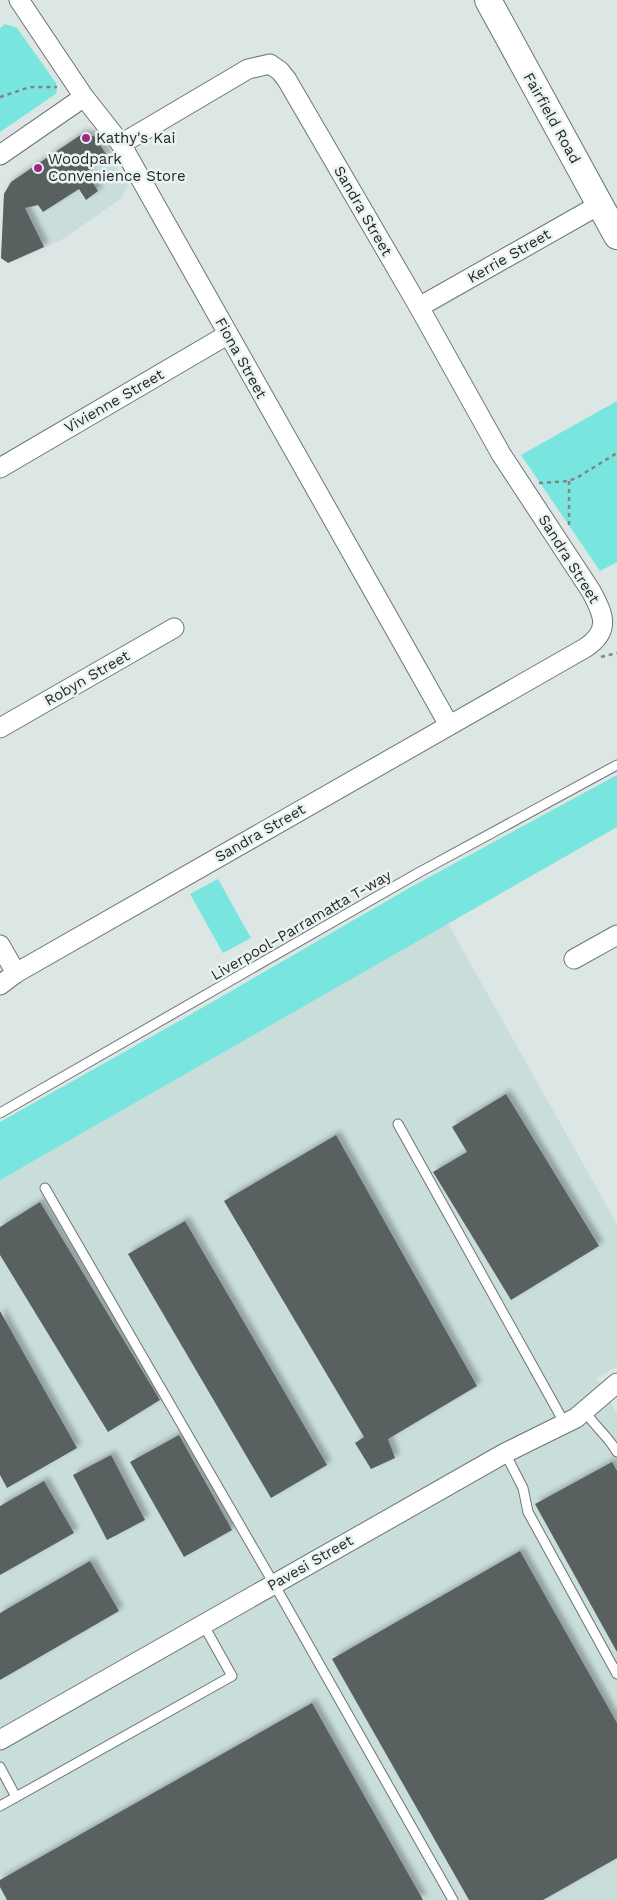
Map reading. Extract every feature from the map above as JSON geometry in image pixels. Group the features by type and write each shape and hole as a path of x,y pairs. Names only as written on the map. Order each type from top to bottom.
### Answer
{"main road":[{"name":"Fairfield Road","path":"488,0 617,236"}],"street":[{"name":"Fiona Street","path":"19,0 79,101 121,144 448,726"},
{"name":"Sandra Street","path":"0,984 16,973 585,648 595,642 601,634 604,625 598,604 591,591 501,454 419,307 287,80 276,67 270,64 248,68 121,144"},
{"path":"0,155 79,101"},
{"name":"Kerrie Street","path":"419,307 599,205"},
{"name":"Vivienne Street","path":"0,468 227,335"},
{"name":"Robyn Street","path":"0,728 174,628"},
{"path":"574,959 617,935"},
{"path":"0,945 16,973"},
{"name":"Pavesi Street","path":"0,1740 505,1453 564,1424 584,1411 617,1383"}],"lane":[{"name":"Liverpool–Parramatta T-way","path":"0,1113 418,873 617,765"},
{"path":"398,1124 564,1424"},
{"path":"45,1188 274,1584 453,1900"},
{"path":"584,1411 592,1422 610,1439 617,1452"},
{"path":"505,1453 524,1488 528,1512 616,1669"},
{"path":"0,1806 232,1676 203,1624"},
{"path":"0,1768 16,1797"}],"path":[{"path":"0,98 30,87 58,87 79,101"},
{"path":"520,484 569,481 578,478 617,453"},
{"path":"569,481 570,533"}],"shaded area":[{"path":"5,24 17,28 56,83 57,93 0,132 0,28"},
{"path":"82,134 94,136 128,184 122,198 63,239 8,263 1,258 4,194 11,182"},
{"path":"617,401 617,562 600,571 521,455"},
{"path":"617,775 617,827 0,1180 0,1122 411,887"},
{"path":"218,879 251,938 223,953 190,894"},
{"path":"443,915 617,1224 617,1366 597,1378 617,1414 617,1900 0,1900 0,1167"}],"building":[{"path":"82,134 94,136 108,157 86,172 98,191 86,200 79,189 43,212 38,205 25,208 44,247 8,263 1,258 4,194 11,182"},
{"path":"506,1094 599,1246 511,1300 433,1172 467,1152 452,1127"},
{"path":"336,1135 477,1386 388,1439 395,1458 371,1469 355,1443 364,1437 224,1201"},
{"path":"40,1202 160,1400 108,1432 0,1255 0,1227"},
{"path":"185,1221 327,1465 271,1498 128,1254"},
{"path":"0,1311 77,1448 7,1488 0,1475"},
{"path":"179,1435 232,1530 184,1557 130,1462"},
{"path":"111,1455 145,1520 107,1540 73,1475"},
{"path":"612,1462 617,1471 617,1652 535,1504"},
{"path":"44,1481 74,1533 0,1575 0,1506"},
{"path":"520,1551 617,1723 617,1858 543,1900 469,1900 332,1659"},
{"path":"90,1561 119,1611 0,1680 0,1613"},
{"path":"312,1703 423,1900 7,1900 0,1887 0,1880"}],"place":[{"name":"Kathy's Kai","path":"86,138"},
{"name":"Woodpark Convenience Store","path":"38,168"}]}
